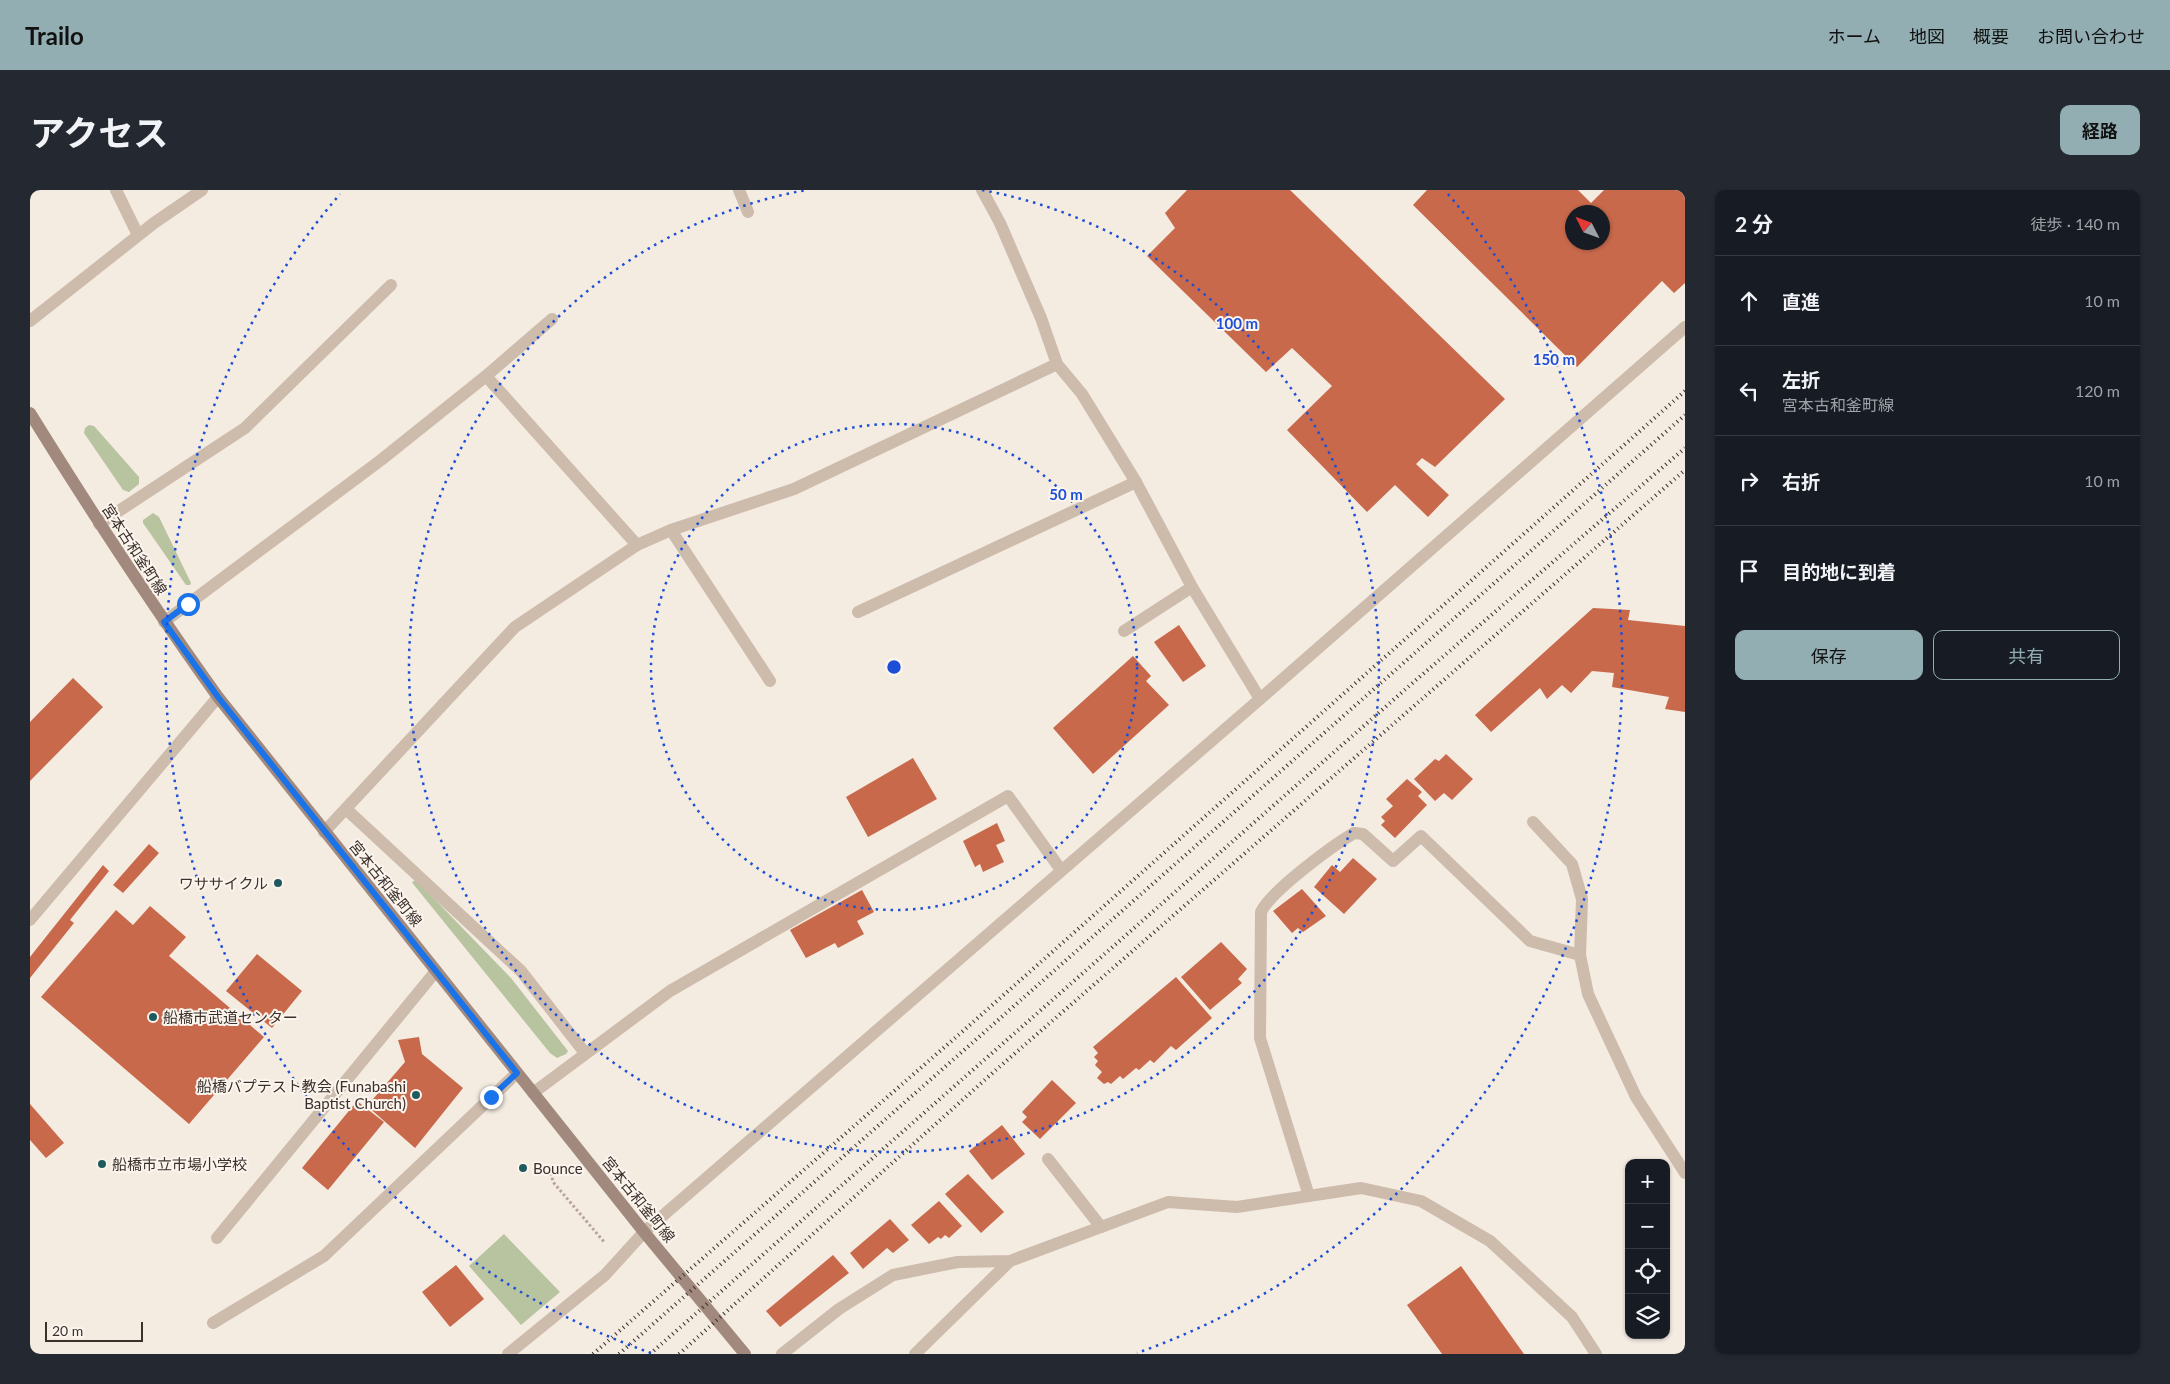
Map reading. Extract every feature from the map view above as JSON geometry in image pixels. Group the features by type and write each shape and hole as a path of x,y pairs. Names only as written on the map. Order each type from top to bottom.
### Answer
{"street":[{"path":"116,190 138,235"},
{"path":"30,321 138,235 202,190"},
{"path":"739,190 748,212"},
{"path":"982,190 1000,223 1041,318 1057,364 1082,394 1136,482 1192,587 1260,699"},
{"path":"99,524 245,428 391,285"},
{"path":"164,622 381,460 486,376 552,319"},
{"path":"508,1354 604,1275 644,1232 1260,699 1685,327"},
{"path":"324,832 515,628 637,544 671,530 794,489 1057,364"},
{"path":"486,376 637,544"},
{"name":"宮本古和釜町線","path":"30,413 99,524 164,622 218,697 644,1232 745,1354"},
{"path":"858,612 1136,482"},
{"path":"671,530 770,681"},
{"path":"1124,631 1192,587"},
{"path":"30,920 218,697"},
{"path":"533,1093 670,991 1008,796 1061,870"},
{"path":"346,809 521,971 585,1053"},
{"path":"1533,822 1572,864 1582,899 1580,955 1588,994 1636,1098 1685,1173"},
{"path":"1309,1196 1260,1038 1261,912 1265,904 1285,885 1354,833 1363,834 1393,861 1421,836 1530,941 1580,955"},
{"path":"217,1238 436,971"},
{"path":"213,1323 324,1256 517,1073"},
{"path":"1048,1159 1101,1227"},
{"path":"782,1354 840,1309 893,1275 958,1262 1010,1261 1168,1202 1237,1207 1361,1188 1421,1201 1490,1240 1572,1317 1596,1354"},
{"path":"915,1354 1010,1261"}],"path":[{"path":"550,1168 553,1182 598,1235"}],"green space":[{"path":"89,425 94,426 139,477 139,484 129,492 123,490 84,433 85,428"},
{"path":"153,513 159,517 191,583 190,585 186,585 143,523 143,520"},
{"path":"416,880 511,978 568,1051 566,1054 557,1058 550,1053 414,885 412,882"},
{"path":"504,1234 560,1292 521,1325 469,1266"}],"building":[{"path":"1187,190 1290,190 1505,399 1435,467 1422,458 1416,464 1449,495 1428,517 1395,485 1367,512 1287,430 1332,386 1292,348 1266,372 1147,256 1175,228 1165,213"},
{"path":"1427,190 1578,190 1591,203 1604,190 1685,190 1685,283 1674,293 1662,281 1577,367 1413,205"},
{"path":"1593,608 1630,610 1628,620 1685,626 1685,712 1665,709 1669,697 1612,687 1614,673 1592,671 1571,693 1562,685 1547,699 1540,688 1491,732 1475,715"},
{"path":"1179,625 1206,666 1183,682 1154,642"},
{"path":"1133,656 1151,676 1146,681 1169,705 1093,774 1053,728"},
{"path":"73,678 103,707 30,781 30,722"},
{"path":"1446,754 1473,779 1452,800 1444,793 1435,801 1414,779 1435,759 1439,761"},
{"path":"913,758 937,799 868,837 846,797"},
{"path":"1407,779 1422,792 1418,796 1427,805 1395,838 1381,825 1385,821 1381,817 1393,806 1386,799"},
{"path":"997,823 1005,841 996,845 1004,862 983,872 980,864 975,867 963,841"},
{"path":"149,844 159,853 123,893 113,885"},
{"path":"1353,858 1377,879 1344,914 1314,887 1332,865 1340,872"},
{"path":"103,865 109,871 70,920 74,923 30,978 30,957"},
{"path":"1302,889 1326,916 1303,932 1298,928 1292,933 1273,911"},
{"path":"862,890 874,912 857,921 864,934 838,948 835,943 806,958 790,930"},
{"name":"船橋市武道センター","path":"150,906 186,937 169,956 264,1037 189,1124 41,997 116,910 133,925"},
{"path":"1221,942 1247,969 1238,979 1242,983 1210,1010 1181,977"},
{"path":"257,954 302,991 272,1028 226,991"},
{"path":"1176,977 1212,1018 1176,1050 1171,1046 1154,1063 1150,1060 1139,1070 1136,1068 1123,1079 1120,1076 1111,1084 1108,1082 1104,1084 1097,1078 1102,1072 1095,1065 1098,1061 1094,1057 1098,1053 1093,1047"},
{"path":"419,1037 422,1054 463,1088 415,1148 367,1106 405,1062 398,1040"},
{"path":"1052,1080 1076,1103 1040,1139 1022,1122 1027,1117 1022,1112"},
{"path":"357,1101 384,1122 328,1190 302,1168"},
{"path":"30,1104 64,1143 46,1158 30,1140"},
{"path":"1002,1125 1025,1154 992,1180 969,1151"},
{"path":"968,1174 1004,1212 981,1233 945,1194"},
{"path":"939,1201 962,1226 949,1238 945,1235 941,1239 938,1237 929,1244 911,1225"},
{"path":"890,1219 909,1240 893,1253 887,1248 863,1269 850,1253"},
{"path":"833,1255 849,1273 780,1327 766,1311"},
{"path":"456,1265 484,1299 450,1327 422,1292"},
{"path":"1461,1266 1524,1354 1442,1354 1407,1305"}],"railway":[{"path":"593,1354 963,1031 1685,391"},
{"path":"619,1354 1685,415"},
{"path":"650,1354 1416,680 1685,448"},
{"path":"679,1354 997,1069 1685,470"}],"place":[{"name":"ワササイクル","path":"278,883"},
{"name":"船橋市武道センター","path":"153,1017"},
{"name":"船橋バプテスト教会 (Funabashi Baptist Church)","path":"416,1095"},
{"name":"船橋市立市場小学校","path":"102,1164"},
{"name":"Bounce","path":"523,1168"}],"route":[{"path":"188,604 164,622 218,697 517,1073 491,1097"}]}
